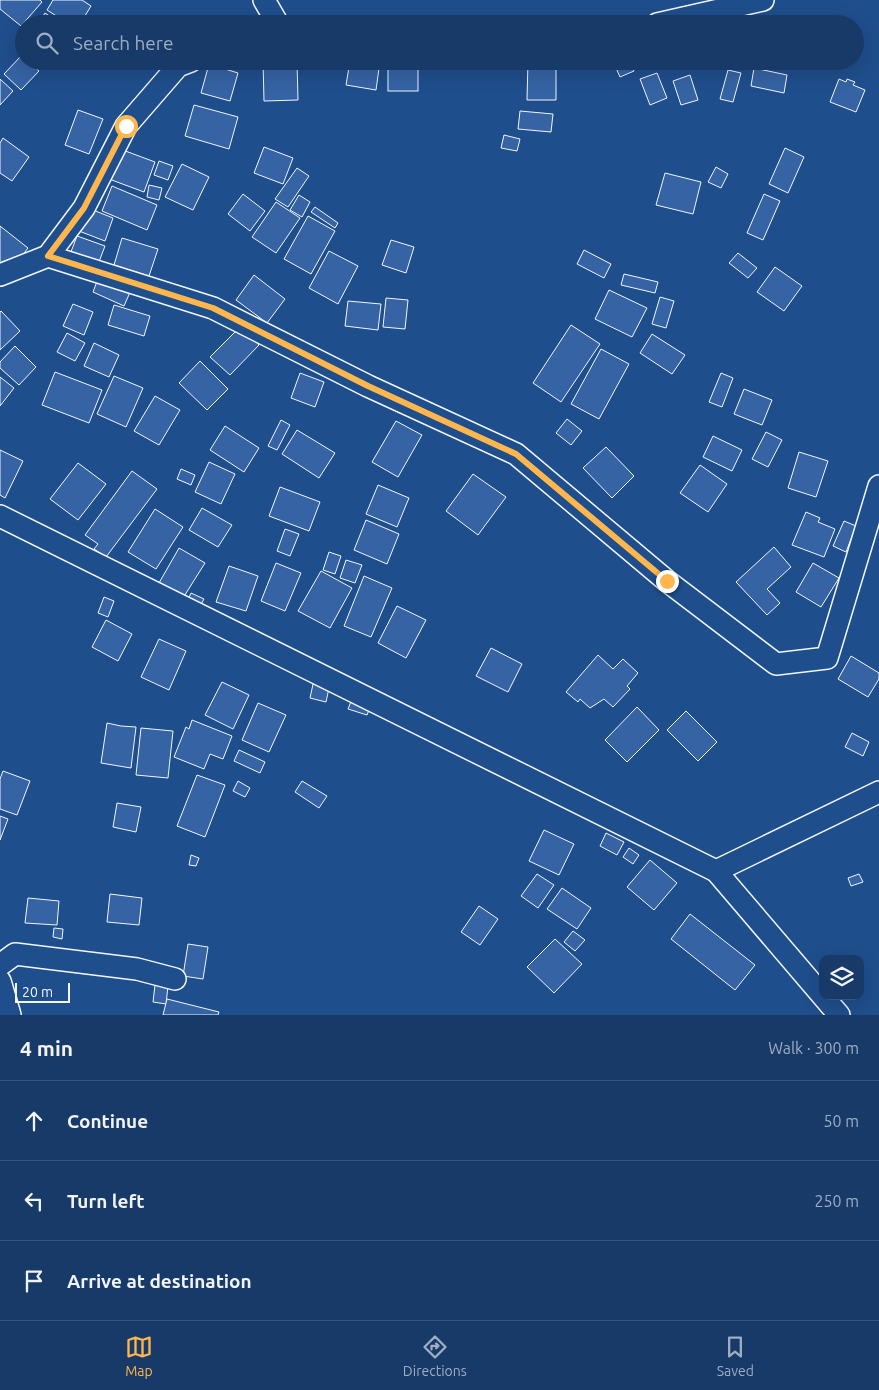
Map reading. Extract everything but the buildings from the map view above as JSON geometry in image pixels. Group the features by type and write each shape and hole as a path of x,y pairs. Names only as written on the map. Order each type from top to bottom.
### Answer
{"street":[{"path":"264,0 273,15"},
{"path":"697,15 763,0"},
{"path":"0,275 48,256 84,208 126,126 175,70"},
{"path":"48,256 213,308 368,386 516,454 667,581 776,664 827,658 879,486"},
{"path":"0,516 716,870 839,1015"},
{"path":"716,870 879,792"},
{"path":"0,965 15,954 137,969 175,979"},
{"path":"0,981 10,1015"}],"route":[{"path":"126,126 84,208 48,256 213,308 368,386 516,454 667,581"}]}
